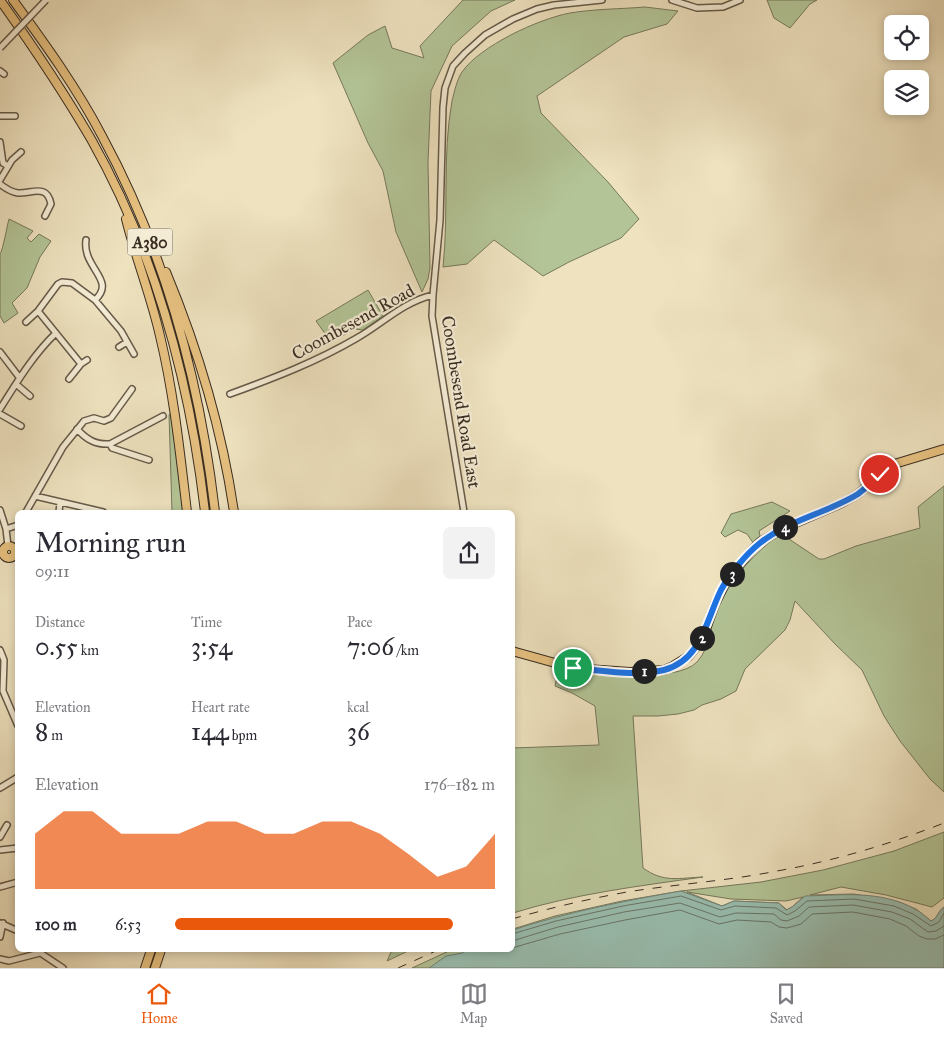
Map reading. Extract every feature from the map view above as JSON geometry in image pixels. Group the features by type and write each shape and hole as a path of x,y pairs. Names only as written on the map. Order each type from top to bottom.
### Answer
{"main road":[{"name":"A380","path":"0,0 35,48 91,140 120,196 146,259 174,345 194,434 206,510"},
{"name":"A380","path":"12,0 45,44 102,136 126,183 176,317 200,409 215,510"},
{"name":"A380","path":"120,196 154,311 168,373 187,510"},
{"name":"A380","path":"151,246 165,269 199,360 215,418 234,510"},
{"path":"515,652 573,668 630,672 664,670 681,662 703,637 728,578 756,546 782,529 858,494 884,470 898,462 944,449"},
{"path":"15,550 14,548 8,546 4,549 2,555 9,558 15,554"},
{"path":"145,968 150,952"},
{"path":"154,968 160,952"}],"street":[{"path":"0,48 46,0"},
{"name":"Coombesend Road East","path":"464,510 434,333 432,295 440,220 445,88 453,66 465,53 486,35 513,19 554,4 602,0"},
{"path":"672,0 697,8 723,7 740,0"},
{"path":"0,116 16,116"},
{"path":"0,142 3,163 8,166"},
{"path":"0,180 8,166 19,153 21,160"},
{"path":"0,184 14,192 36,190 43,192 47,195 51,204 46,216"},
{"path":"86,240 87,257 92,268 102,280 103,290 95,300"},
{"path":"77,249 85,248"},
{"path":"26,322 38,311 55,286 62,282 72,283 95,300 121,331 134,354"},
{"name":"Coombesend Road","path":"230,394 287,374 356,338 410,303 432,295"},
{"path":"38,311 81,364"},
{"path":"0,408 19,377 44,344 56,333"},
{"path":"119,347 126,342"},
{"path":"0,352 19,377"},
{"path":"69,379 81,364 87,360"},
{"path":"16,384 30,396"},
{"path":"27,510 63,447 76,429 84,421 94,418 104,421 112,418 132,389"},
{"path":"0,414 21,426"},
{"path":"76,429 87,440 102,445 110,444 163,416"},
{"path":"110,444 112,448 149,460"},
{"path":"36,496 95,510"},
{"path":"59,510 60,502"},
{"path":"0,510 6,529 8,546"},
{"path":"6,529 15,525"},
{"path":"0,650 4,660 3,691 15,719"},
{"path":"0,788 15,779"},
{"path":"0,837 7,825"},
{"path":"0,850 15,848"},
{"path":"0,887 15,883"},
{"path":"0,937 1,923 15,930"},
{"path":"0,960 9,961 35,952"},
{"path":"40,952 64,968"}],"shaded area":[{"path":"463,0 515,0 491,11 452,46 431,91 428,162 430,268 428,279 422,292 396,232 383,171 368,143 333,63 368,35 385,26 392,48 424,58 420,46"},
{"path":"767,0 817,0 810,4 790,28 774,18"},
{"path":"645,7 678,11 667,24 624,37 537,96 541,113 608,182 639,219 621,238 543,276 494,240 467,264 443,267 446,226 447,142 452,101 462,72 470,62 496,43 542,21 570,13"},
{"path":"9,219 33,231 27,238 31,242 39,234 51,241 40,257 27,288 12,303 18,313 4,323 0,316 0,254"},
{"path":"368,290 383,316 363,330 355,329 331,342 316,321"},
{"path":"173,410 183,510 172,510 169,415"},
{"path":"944,486 944,792 930,779 900,741 884,716 862,670 795,601 785,630 745,669 736,691 694,710 678,714 633,716 643,868 665,878 703,877 583,896 515,912 515,748 599,745 595,706 555,686 559,667 589,672 631,675 671,673 686,669 697,662 702,656 716,612 731,584 753,557 780,533 819,559 824,559 856,546 920,528 918,507"},
{"path":"772,502 790,511 759,531 760,536 754,544 747,534 738,530 725,537 721,533 731,514"},
{"path":"944,832 944,898 932,907 886,895 841,887 810,895 854,894 895,901 916,909 931,921 944,907 944,968 412,968 447,952 515,952 515,928 555,916 622,901 681,891 761,882 823,870 894,851","holes":["687,892 731,899 786,901 803,897 787,910 779,903 734,901 722,906"]},
{"path":"391,952 406,952 387,961"}],"water":[{"path":"681,891 722,906 734,901 779,903 786,910 805,896 875,896 902,903 917,910 931,921 944,907 944,968 429,968 446,956 464,952 515,952 515,929 554,918"}],"railway":[{"path":"515,918 569,904 627,892 740,877 820,862 882,845 944,823"},
{"path":"398,968 434,952"}],"route":[{"path":"573,668 630,672 650,671 664,670 681,662 689,656 703,637 715,604 728,578 760,542 800,520 842,503 858,494 880,474"}]}
